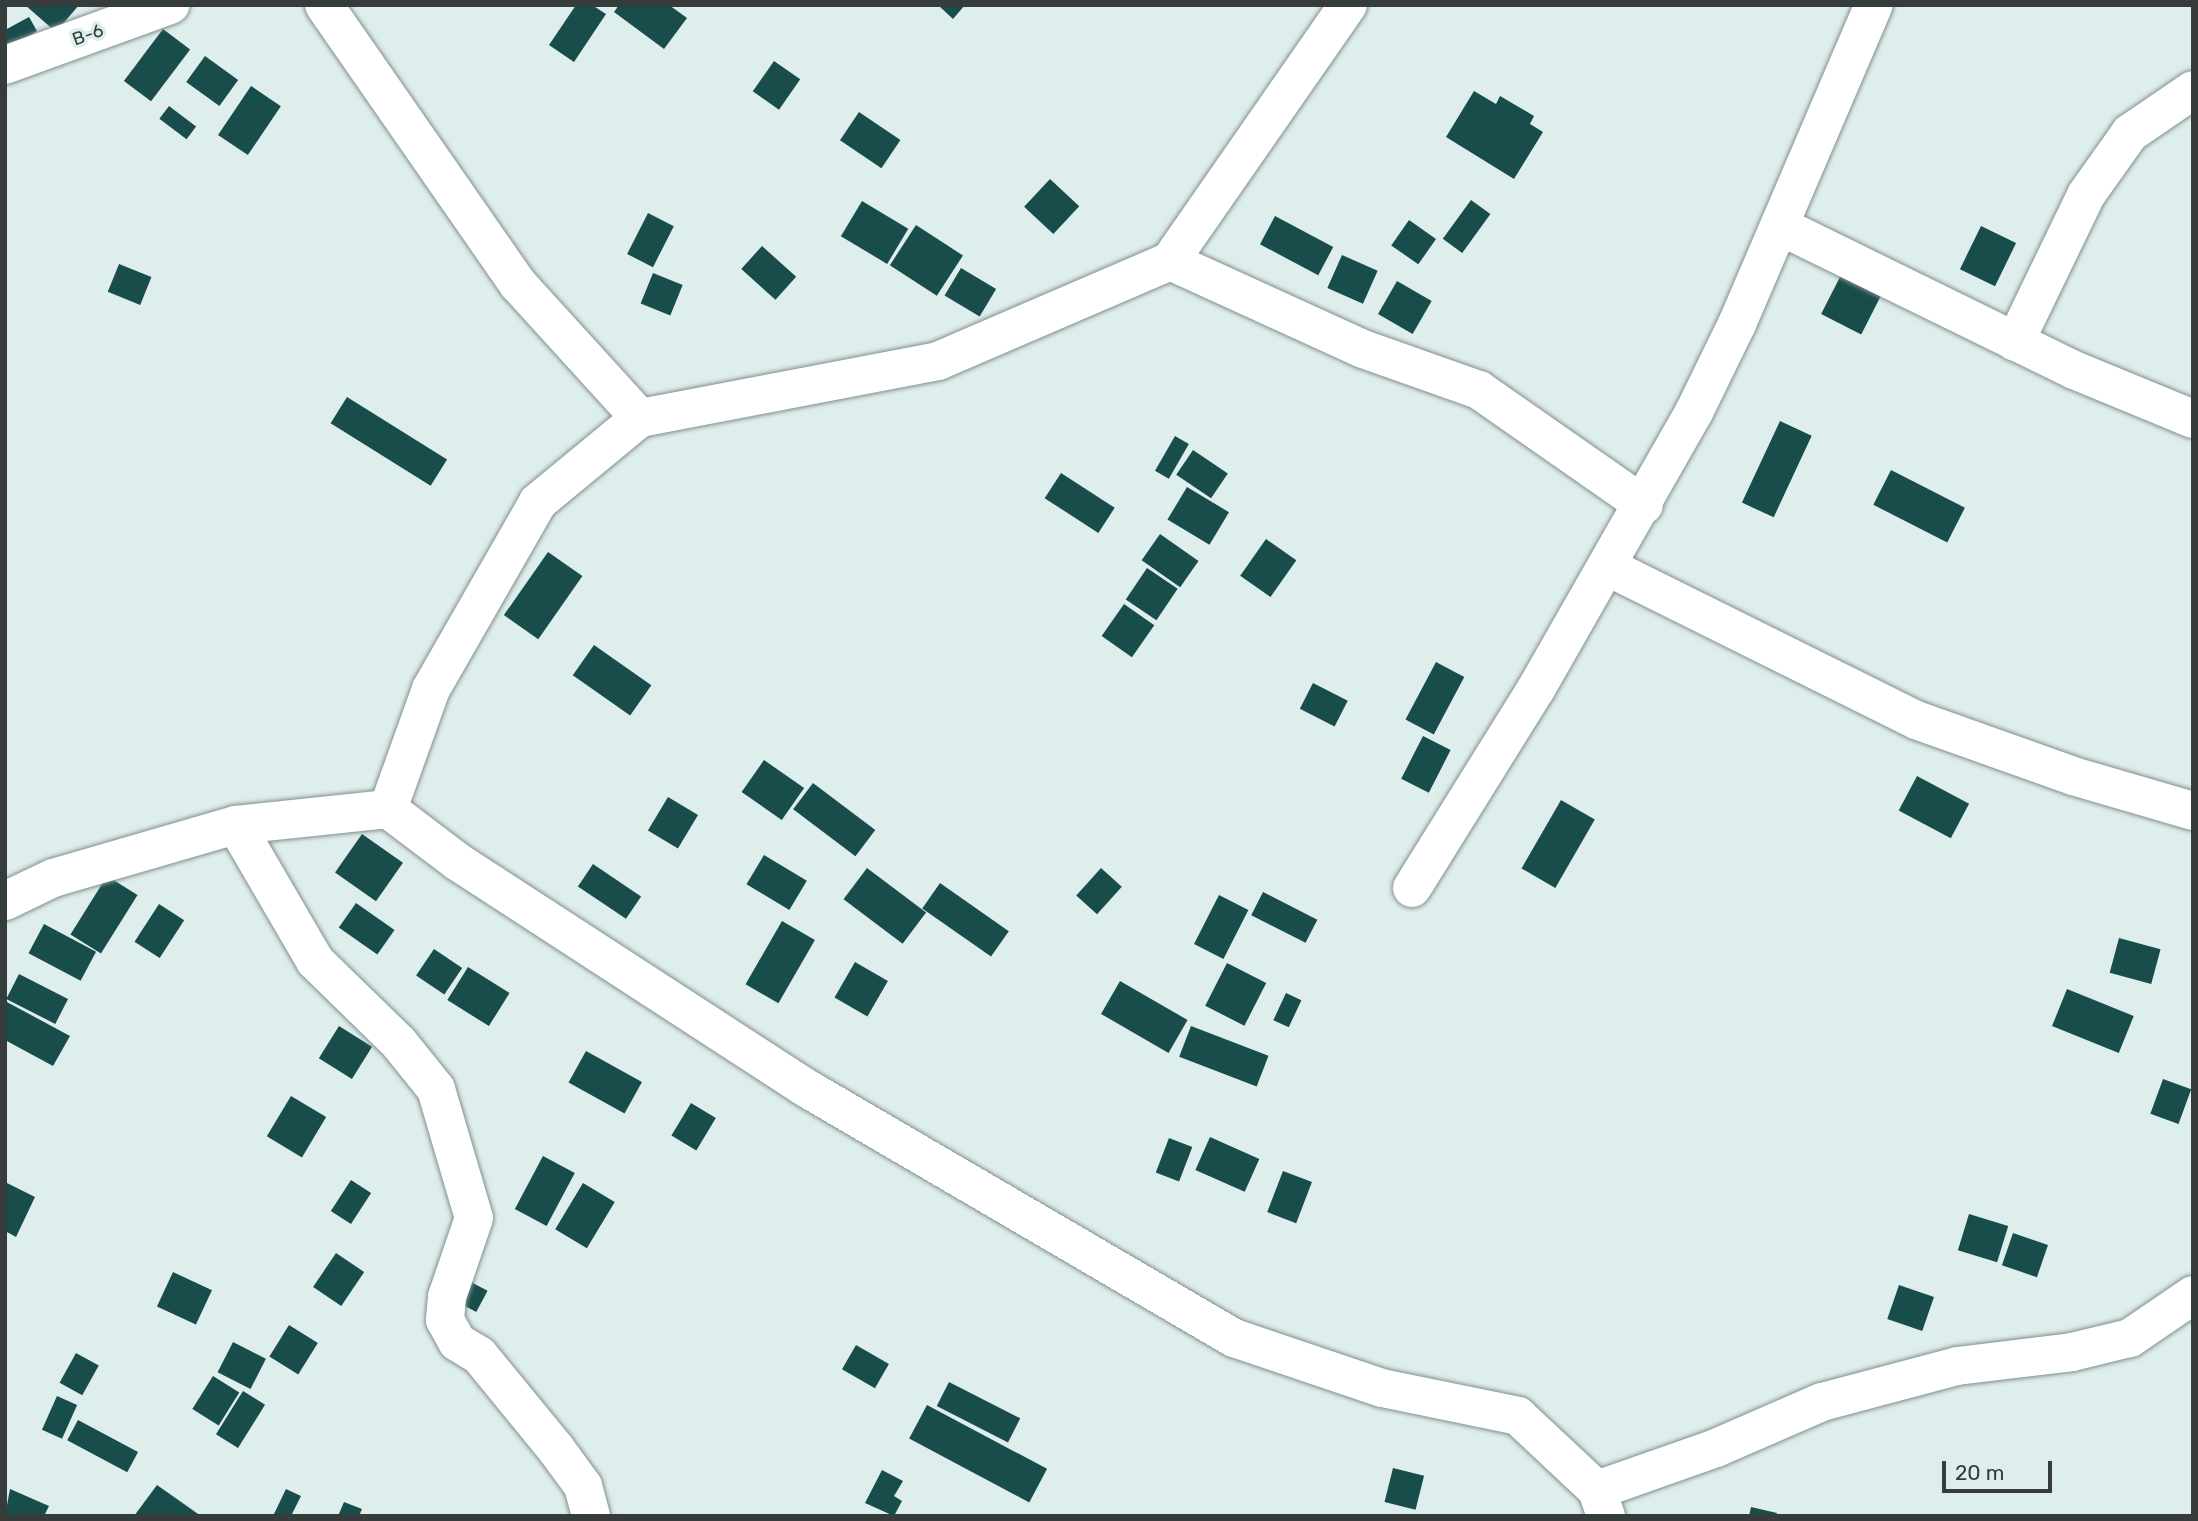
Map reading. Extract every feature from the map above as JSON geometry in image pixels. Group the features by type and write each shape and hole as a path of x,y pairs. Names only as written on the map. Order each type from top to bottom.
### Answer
{"street":[{"name":"B-6","path":"5,65 170,5"},
{"path":"324,5 518,284 640,418"},
{"path":"387,809 431,689 538,502 640,418 938,361 1170,261 1348,5"},
{"path":"1412,888 1608,567 1706,387 1780,226 1874,5"},
{"path":"2015,342 2086,195 2130,133 2193,90"},
{"path":"1780,226 2015,342 2193,419"},
{"path":"1170,261 1363,349 1479,390 1644,505"},
{"path":"1608,567 1916,720 2073,776 2193,811"},
{"path":"5,901 53,878 236,825 387,809 458,862 806,1088 1093,1260 1234,1338 1382,1388 1518,1416 1601,1503 1716,1448 1822,1402 1957,1366 2072,1352 2130,1338 2193,1295"},
{"path":"236,825 315,961 399,1043 436,1089 474,1218 447,1297 445,1320 457,1342 479,1355 556,1449 583,1486 591,1516"}],"building":[{"path":"25,5 79,5 56,32"},
{"path":"576,5 592,5 606,14 574,62 549,45"},
{"path":"619,5 669,5 687,18 664,49 614,12"},
{"path":"938,5 965,5 953,19"},
{"path":"29,17 37,31 5,50 5,30"},
{"path":"163,29 190,49 151,101 124,81"},
{"path":"205,56 238,80 219,106 186,82"},
{"path":"774,61 800,79 779,110 753,91"},
{"path":"251,86 281,106 248,155 218,135"},
{"path":"1474,91 1496,104 1500,96 1534,116 1530,124 1543,132 1514,179 1446,137"},
{"path":"169,106 196,126 187,139 159,119"},
{"path":"859,112 900,140 881,168 840,140"},
{"path":"1050,179 1079,206 1053,234 1024,207"},
{"path":"1471,200 1490,214 1462,253 1443,239"},
{"path":"862,201 908,229 887,264 841,236"},
{"path":"648,213 674,226 653,267 627,254"},
{"path":"1275,216 1333,247 1318,275 1260,244"},
{"path":"1409,220 1436,239 1418,264 1391,245"},
{"path":"916,225 963,255 937,296 890,265"},
{"path":"1981,226 2016,243 1995,286 1960,269"},
{"path":"762,246 796,277 775,300 741,269"},
{"path":"1342,255 1378,271 1363,304 1327,288"},
{"path":"119,264 151,277 140,305 108,292"},
{"path":"961,268 996,289 980,317 945,295"},
{"path":"653,273 683,285 670,316 641,304"},
{"path":"1842,273 1882,293 1861,334 1821,314"},
{"path":"1397,281 1432,301 1413,334 1378,314"},
{"path":"347,397 447,460 431,486 331,423"},
{"path":"1780,421 1812,436 1774,517 1742,503"},
{"path":"1175,436 1189,444 1169,479 1155,471"},
{"path":"1193,450 1228,473 1211,498 1176,475"},
{"path":"1891,470 1965,508 1947,542 1873,505"},
{"path":"1061,473 1115,508 1098,533 1045,498"},
{"path":"1187,487 1229,512 1209,545 1167,520"},
{"path":"1160,534 1199,561 1180,587 1142,560"},
{"path":"1266,539 1296,560 1270,597 1240,576"},
{"path":"548,552 582,576 538,639 504,615"},
{"path":"1147,568 1178,589 1156,620 1126,600"},
{"path":"1124,604 1154,625 1132,657 1102,636"},
{"path":"594,645 651,685 630,715 573,675"},
{"path":"1436,662 1464,677 1434,734 1405,719"},
{"path":"1313,683 1348,701 1335,727 1300,709"},
{"path":"1423,736 1451,750 1429,793 1401,779"},
{"path":"764,760 804,788 782,820 742,792"},
{"path":"1917,776 1969,804 1951,838 1899,810"},
{"path":"813,783 875,830 855,856 793,809"},
{"path":"668,797 698,815 678,848 648,830"},
{"path":"1561,800 1595,819 1555,888 1522,868"},
{"path":"362,834 403,863 376,901 335,873"},
{"path":"764,855 807,881 789,910 746,884"},
{"path":"593,864 641,896 626,919 578,886"},
{"path":"867,868 926,913 903,944 844,899"},
{"path":"1101,868 1122,887 1097,914 1076,895"},
{"path":"107,876 138,895 101,954 70,935"},
{"path":"940,883 1009,931 991,957 922,908"},
{"path":"1263,892 1317,920 1306,943 1251,915"},
{"path":"1219,895 1248,910 1223,959 1194,944"},
{"path":"356,903 395,930 377,955 339,928"},
{"path":"159,904 184,920 160,958 134,942"},
{"path":"782,921 815,940 778,1003 746,984"},
{"path":"44,924 96,952 81,981 29,953"},
{"path":"2119,938 2161,949 2151,984 2110,973"},
{"path":"434,949 462,968 444,995 416,976"},
{"path":"855,962 888,981 867,1017 834,998"},
{"path":"1227,963 1266,983 1244,1026 1205,1006"},
{"path":"468,967 510,993 489,1026 447,1000"},
{"path":"19,974 68,999 55,1024 6,999"},
{"path":"1120,981 1188,1020 1169,1053 1101,1014"},
{"path":"2067,989 2134,1016 2119,1053 2052,1026"},
{"path":"1286,993 1301,1000 1289,1027 1273,1020"},
{"path":"5,1001 70,1036 53,1066 5,1040"},
{"path":"339,1026 372,1047 352,1079 319,1058"},
{"path":"1191,1026 1268,1056 1257,1087 1179,1057"},
{"path":"586,1051 642,1082 625,1114 569,1082"},
{"path":"2163,1079 2191,1089 2179,1124 2150,1114"},
{"path":"291,1096 326,1117 302,1157 267,1136"},
{"path":"691,1103 716,1118 696,1151 671,1136"},
{"path":"1210,1137 1259,1159 1245,1192 1195,1170"},
{"path":"1169,1138 1192,1147 1179,1182 1156,1173"},
{"path":"543,1156 575,1173 547,1226 515,1209"},
{"path":"1283,1171 1312,1182 1296,1223 1267,1212"},
{"path":"351,1180 371,1193 351,1224 331,1211"},
{"path":"5,1182 35,1197 16,1237 5,1231"},
{"path":"583,1183 615,1202 587,1248 555,1229"},
{"path":"1969,1214 2008,1226 1997,1262 1958,1250"},
{"path":"2013,1233 2048,1245 2037,1277 2002,1265"},
{"path":"336,1253 364,1272 341,1306 313,1287"},
{"path":"173,1272 212,1290 196,1325 157,1306"},
{"path":"469,1281 488,1291 476,1312 458,1302"},
{"path":"1899,1285 1934,1297 1922,1331 1887,1319"},
{"path":"289,1325 318,1343 298,1374 269,1356"},
{"path":"233,1342 266,1359 251,1389 218,1372"},
{"path":"856,1345 889,1364 875,1388 842,1369"},
{"path":"76,1353 99,1366 82,1395 60,1383"},
{"path":"213,1376 239,1392 219,1426 192,1409"},
{"path":"949,1382 1020,1418 1008,1442 937,1406"},
{"path":"243,1391 265,1405 238,1448 216,1434"},
{"path":"57,1396 77,1405 62,1439 42,1430"},
{"path":"927,1405 1047,1469 1029,1502 909,1439"},
{"path":"78,1420 138,1452 127,1472 67,1440"},
{"path":"1393,1468 1424,1476 1416,1510 1385,1502"},
{"path":"882,1470 903,1481 894,1496 902,1501 894,1516 865,1503"},
{"path":"157,1485 201,1516 134,1516"},
{"path":"10,1489 49,1506 44,1516 5,1516"},
{"path":"286,1489 301,1496 291,1516 273,1516"},
{"path":"344,1502 362,1509 359,1516 338,1516"},
{"path":"1751,1507 1777,1513 1776,1516 1749,1516"}]}
